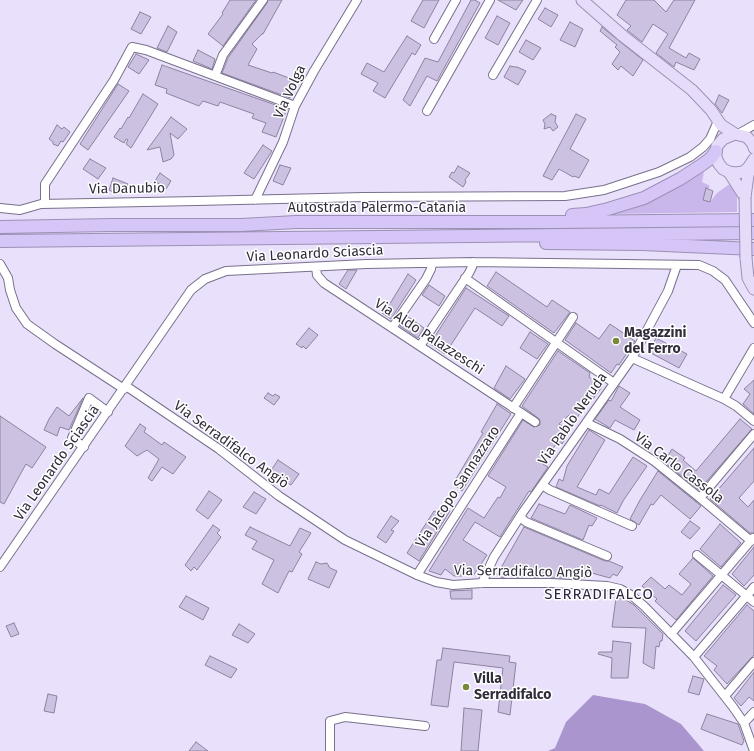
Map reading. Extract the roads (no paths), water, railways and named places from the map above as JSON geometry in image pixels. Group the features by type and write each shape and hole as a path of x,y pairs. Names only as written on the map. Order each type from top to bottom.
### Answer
{"highway":[{"path":"324,222 387,218 551,216 586,214 629,203 657,192 703,164 710,158 718,146"},
{"name":"Autostrada Palermo-Catania","path":"0,227 112,224 241,225 324,222 754,220"},
{"name":"Autostrada Palermo-Catania","path":"0,240 754,233"},
{"path":"418,236 457,242 642,244 750,253"}],"main road":[{"path":"582,0 623,36 692,90 711,110 720,123 737,134 747,137 754,144"},
{"path":"720,123 716,158 723,169 729,172 743,172 753,161"},
{"path":"718,146 726,136 737,134"},
{"path":"753,161 748,176 745,197 750,253 748,278 754,289"},
{"path":"729,172 745,197"}],"street":[{"path":"215,76 223,55 263,0"},
{"name":"Via Volga","path":"255,200 283,142 295,106 314,71 357,0"},
{"path":"434,39 456,0"},
{"path":"427,111 490,0"},
{"path":"493,76 537,0"},
{"path":"45,204 45,184 114,80 132,47 146,50 295,106"},
{"name":"Via Danubio","path":"0,208 20,210 45,204 364,197 565,196 604,190 659,172 690,157 703,147 720,123"},
{"path":"737,134 754,126"},
{"path":"420,346 472,267 473,262"},
{"name":"Via Leonardo Sciascia","path":"0,567 125,388 191,290 205,279 226,271 366,264 473,262 699,265 713,271 725,280 754,323"},
{"path":"392,328 426,279 432,263"},
{"name":"Via Serradifalco Angiò","path":"0,264 8,278 16,308 27,324 55,344 219,449 279,496 345,540 417,575 436,582 453,585 482,583 551,583 607,586 620,589 631,595 644,606 694,657 725,696 744,723 754,751"},
{"name":"Via Pablo Neruda","path":"482,583 494,557 520,517 632,358 668,291 677,265"},
{"name":"Via Aldo Palazzeschi","path":"316,267 317,275 324,282 536,422"},
{"path":"465,278 614,383"},
{"path":"513,408 573,317"},
{"path":"724,399 754,348"},
{"path":"632,358 724,399 754,420"},
{"path":"84,447 72,438 89,398 108,412"},
{"name":"Via Jacopo Sannazzaro","path":"417,575 521,413"},
{"name":"Via Carlo Cassola","path":"586,423 620,439 654,461 752,540"},
{"path":"700,498 754,434"},
{"path":"542,485 550,490 632,526"},
{"path":"520,517 526,522 606,556"},
{"path":"671,634 752,540"},
{"path":"697,555 754,602"},
{"path":"694,657 754,587"},
{"path":"725,696 754,662"},
{"path":"744,723 754,712"},
{"path":"330,751 330,721 345,717 425,726"}],"place":[{"name":"Magazzini del Ferro","path":"616,341"},
{"name":"Villa Serradifalco","path":"466,687"}],"district":[{"name":"SERRADIFALCO","path":"599,595"}]}
